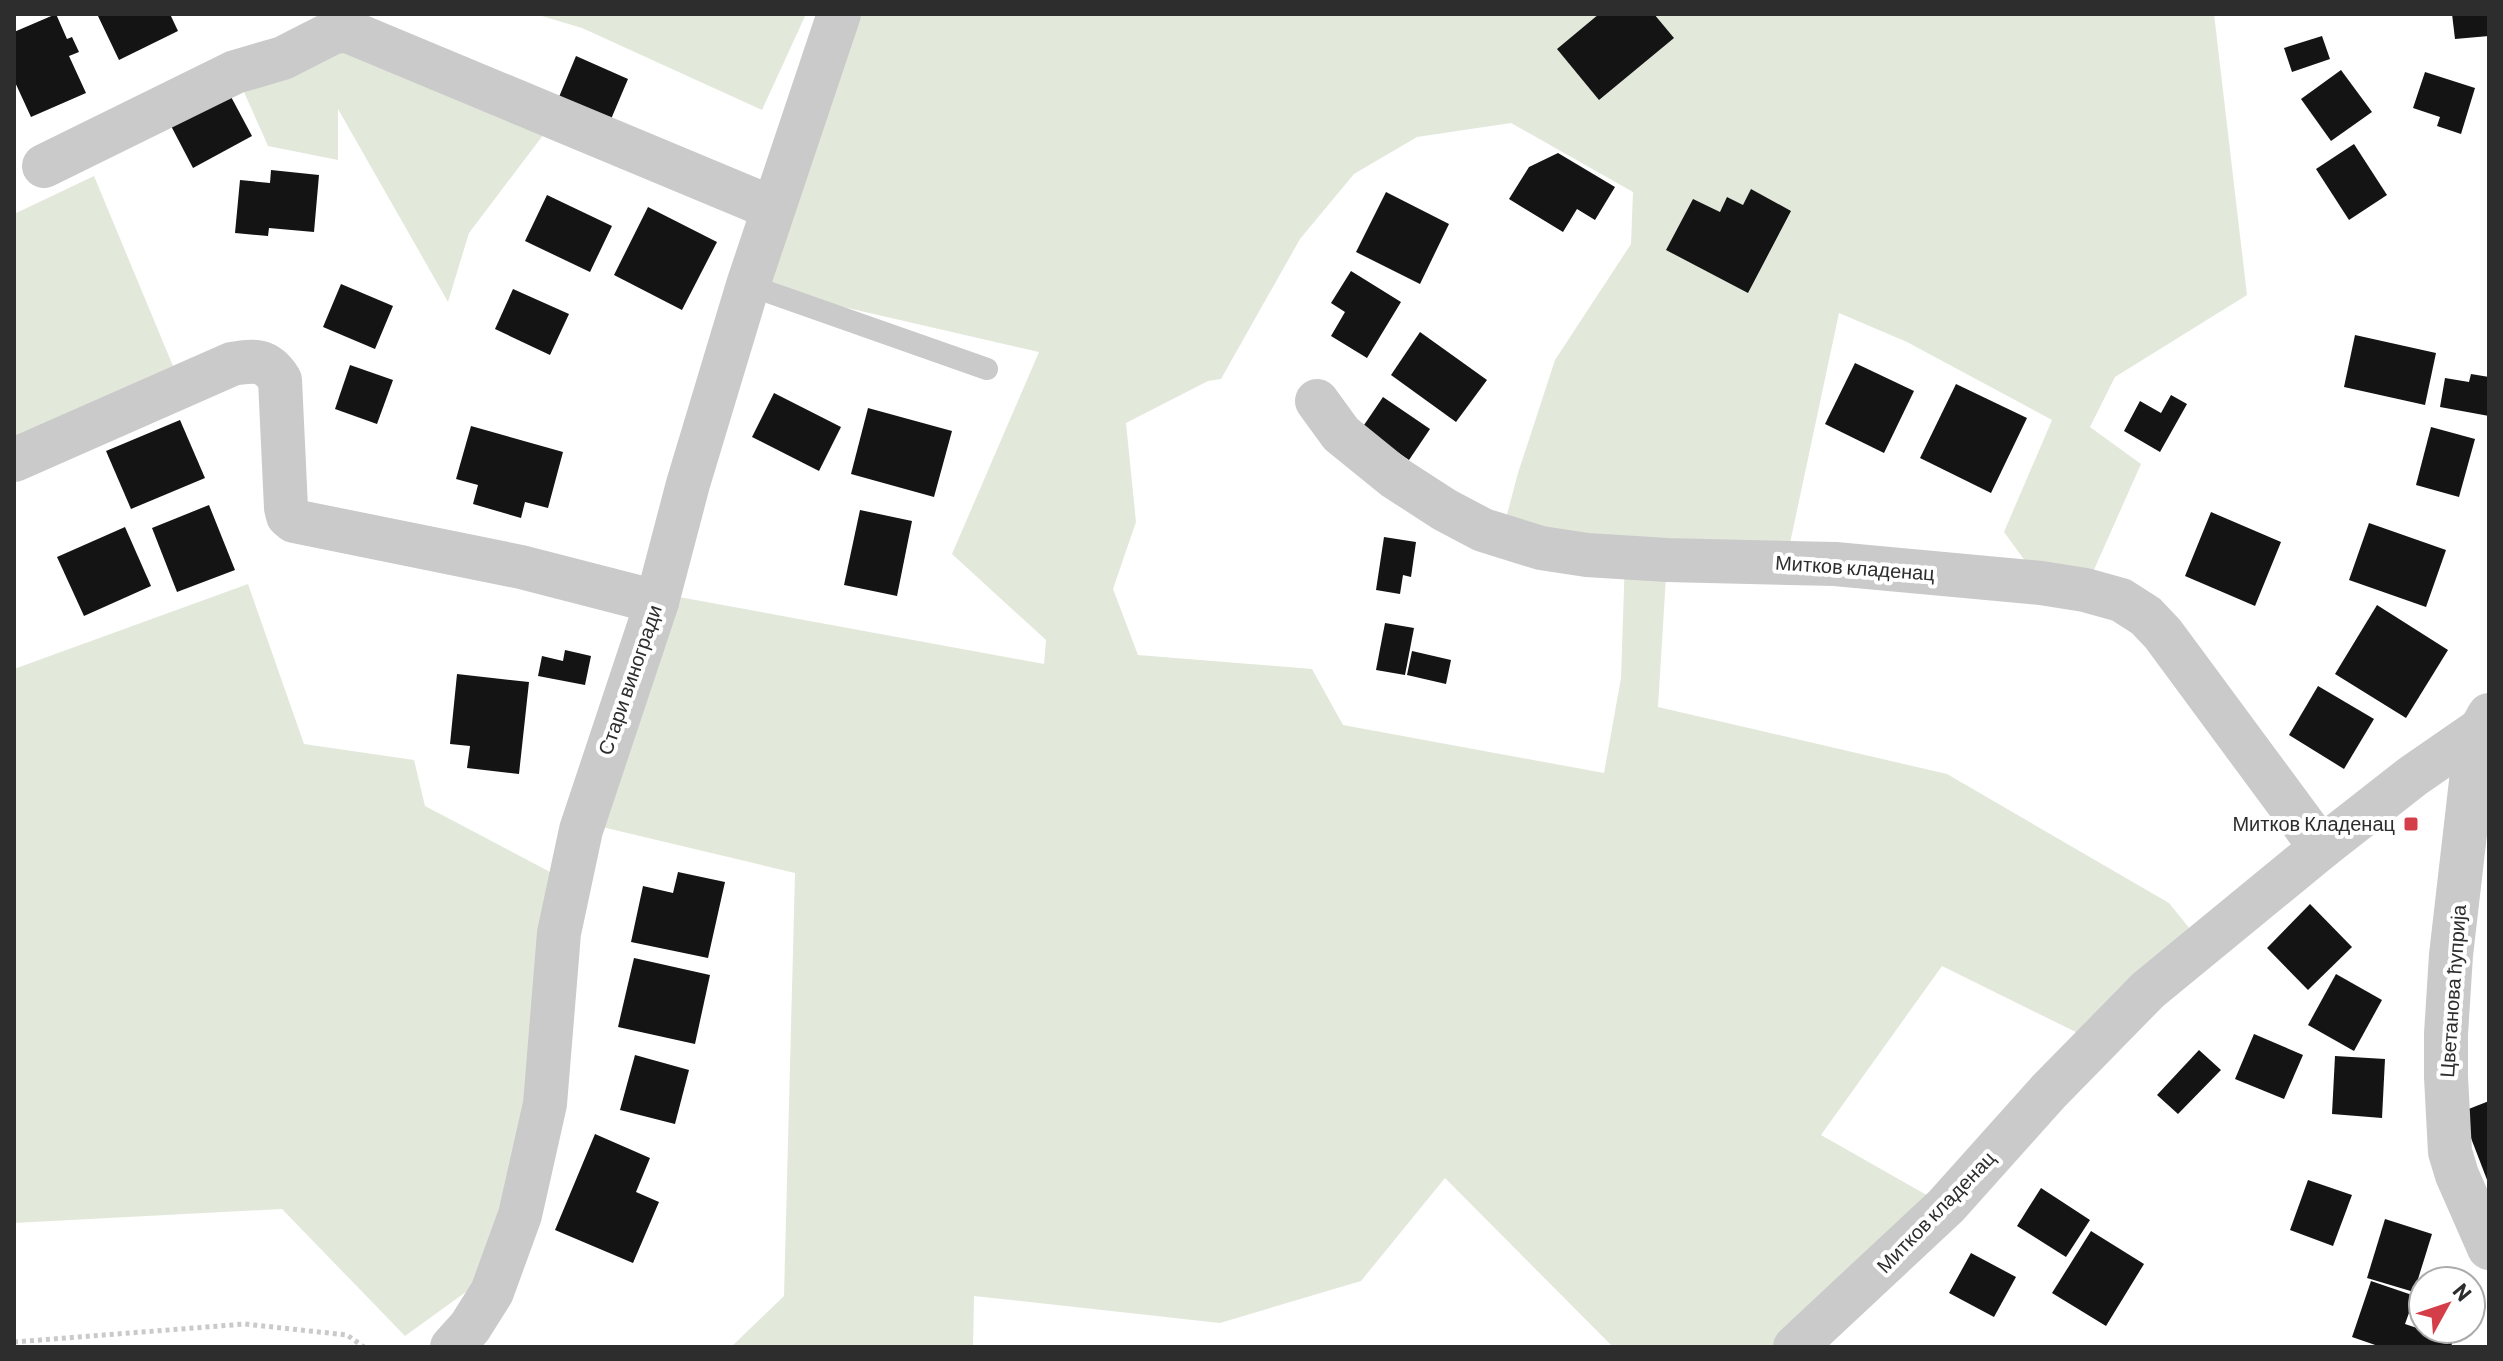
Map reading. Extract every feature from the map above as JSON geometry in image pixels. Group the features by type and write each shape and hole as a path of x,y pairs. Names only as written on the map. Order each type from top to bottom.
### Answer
{"street":[{"name":"Стари виногради","path":"452,1347 470,1327 492,1292 520,1215 545,1104 559,933 572,869 598,776 657,602 688,484 772,208 839,14"},
{"path":"44,166 235,72 283,58 332,33 345,30 772,208"},
{"path":"14,460 232,364 248,361 261,363 272,367 280,380 286,508 288,516 294,521 521,567 657,602"},
{"name":"Митков кладенац","path":"1317,401 1341,434 1394,477 1483,530 1541,548 1587,555 1667,560 1867,567 2041,583 2121,600 2146,616 2163,634 2321,848"},
{"name":"Митков кладенац","path":"1795,1347 1946,1206 2049,1091 2148,990 2321,848 2485,722"},
{"name":"Цветанова ћуприја","path":"2485,722 2473,764 2451,955 2446,1077 2450,1152 2489,1248"}],"lane":[{"path":"748,285 987,369"}],"path":[{"path":"14,1342 245,1324 347,1335 364,1347"}],"shaded area":[{"path":"535,14 806,14 762,110 582,28"},
{"path":"839,14 2214,14 2247,295 2115,377 2090,427 2141,464 2085,590 2041,583 2004,532 2052,420 1907,342 1839,313 1786,562 1667,560 1658,707 1947,774 2169,903 2203,945 2096,1042 1942,966 1821,1135 1946,1206 1780,1347 1613,1347 1445,1178 1361,1281 1220,1323 974,1296 973,1347 731,1347 784,1296 795,873 602,827 668,595 1044,664 1046,640 952,554 1039,352 748,285","holes":["1511,123 1633,192 1631,244 1555,360 1518,473 1501,537 1625,558 1621,678 1604,773 1343,725 1312,669 1138,655 1113,589 1136,522 1126,423 1208,381 1221,379 1300,239 1354,174 1417,137"]},
{"path":"332,33 547,130 469,233 448,302 338,109 338,160 268,146 235,72"},
{"path":"94,176 173,366 14,436 14,214"},
{"path":"248,584 304,744 414,760 425,806 569,882 514,1175 481,1281 405,1336 282,1209 14,1223 14,669"}],"building":[{"path":"56,14 67,39 72,37 79,52 69,56 86,93 31,117 14,80 14,32"},
{"path":"97,14 170,14 178,31 119,60"},
{"path":"1599,14 1654,14 1674,38 1599,100 1557,49"},
{"path":"2452,14 2489,14 2489,36 2455,39"},
{"path":"2322,36 2330,59 2292,72 2284,48"},
{"path":"576,56 628,79 606,131 554,109"},
{"path":"2341,70 2372,112 2331,141 2301,99"},
{"path":"2425,72 2475,88 2461,134 2437,126 2440,117 2413,108"},
{"path":"229,93 252,136 193,168 170,124"},
{"path":"2354,144 2387,195 2349,220 2316,169"},
{"path":"1558,153 1615,187 1595,220 1577,209 1563,232 1509,199 1529,167"},
{"path":"271,170 319,175 314,232 269,228 268,236 235,233 240,180 270,183"},
{"path":"1751,189 1791,211 1748,293 1666,250 1693,199 1720,212 1727,197 1743,205"},
{"path":"1386,192 1449,224 1420,284 1356,252"},
{"path":"547,195 612,226 590,272 525,241"},
{"path":"648,207 717,242 682,310 614,275"},
{"path":"1351,271 1401,302 1367,358 1331,336 1345,312 1331,303"},
{"path":"341,284 393,306 375,349 323,327"},
{"path":"513,289 569,314 550,355 495,329"},
{"path":"1420,332 1487,380 1456,422 1391,375"},
{"path":"2355,335 2436,353 2425,405 2344,387"},
{"path":"1855,363 1914,391 1884,453 1825,424"},
{"path":"350,365 393,380 377,424 335,409"},
{"path":"2471,374 2489,377 2489,416 2440,407 2445,378 2469,382"},
{"path":"1956,384 2027,418 1991,493 1920,458"},
{"path":"774,393 841,427 819,471 752,437"},
{"path":"2171,395 2187,404 2160,452 2124,431 2140,401 2161,413"},
{"path":"1383,397 1430,429 1409,460 1362,428"},
{"path":"868,408 952,431 934,497 851,474"},
{"path":"180,420 205,478 131,509 106,451"},
{"path":"471,426 563,452 548,508 525,502 521,518 473,504 478,485 456,479"},
{"path":"2431,427 2475,439 2459,497 2416,485"},
{"path":"209,505 235,570 177,592 152,528"},
{"path":"860,510 912,521 897,596 844,585"},
{"path":"2211,512 2281,542 2255,606 2185,576"},
{"path":"2369,523 2446,550 2426,607 2349,580"},
{"path":"125,527 151,586 84,616 57,557"},
{"path":"1384,537 1416,542 1411,577 1403,575 1400,594 1376,590"},
{"path":"2377,605 2448,650 2406,718 2335,674"},
{"path":"1385,623 1414,628 1405,675 1376,670"},
{"path":"565,650 591,656 585,685 538,676 542,656 563,661"},
{"path":"1412,651 1451,660 1446,684 1407,675"},
{"path":"457,674 529,682 519,774 467,768 470,746 450,744"},
{"path":"2318,686 2374,719 2344,769 2289,735"},
{"path":"678,872 725,882 708,958 631,942 643,886 673,893"},
{"path":"2310,904 2352,947 2308,990 2267,948"},
{"path":"634,958 710,975 695,1044 618,1027"},
{"path":"2336,974 2382,1000 2354,1051 2308,1025"},
{"path":"2254,1034 2303,1055 2284,1099 2235,1079"},
{"path":"2199,1050 2221,1070 2178,1114 2157,1095"},
{"path":"635,1055 689,1070 675,1124 620,1110"},
{"path":"2335,1056 2385,1059 2382,1118 2332,1114"},
{"path":"2489,1101 2489,1185 2461,1112"},
{"path":"595,1134 650,1158 636,1192 659,1202 633,1263 555,1230"},
{"path":"2308,1180 2352,1195 2333,1246 2290,1230"},
{"path":"2041,1188 2090,1220 2066,1257 2017,1226"},
{"path":"2385,1219 2432,1234 2422,1265 2407,1265 2407,1290 2367,1278"},
{"path":"2091,1231 2144,1264 2106,1326 2052,1293"},
{"path":"1971,1253 2016,1277 1994,1317 1949,1293"},
{"path":"2371,1281 2407,1293 2407,1345 2452,1345 2381,1347 2352,1337"}],"place":[{"name":"Митков Кладенац","path":"2411,824"}]}
